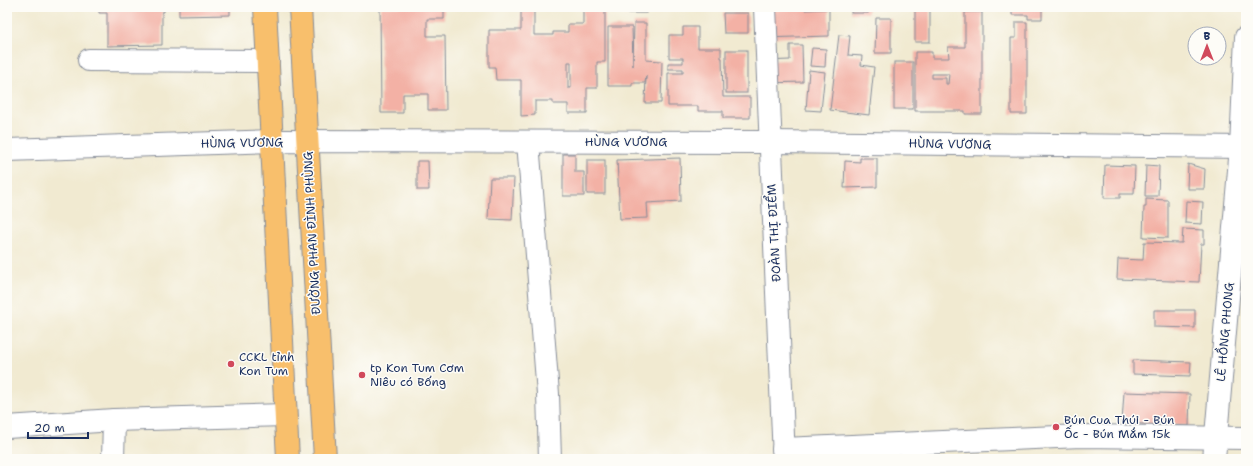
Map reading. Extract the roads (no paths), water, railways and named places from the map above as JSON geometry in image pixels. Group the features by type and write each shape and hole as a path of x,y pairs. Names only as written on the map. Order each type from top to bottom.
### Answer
{"main road":[{"path":"265,7 288,459"},
{"name":"ĐƯỜNG PHAN ĐÌNH PHÙNG","path":"300,7 324,459"}],"street":[{"name":"ĐOÀN THỊ ĐIỂM","path":"765,7 784,454"},
{"name":"LÊ HỒNG PHONG","path":"1214,459 1244,147 1246,37"},
{"path":"89,60 268,61"},
{"name":"HÙNG VƯƠNG","path":"7,150 273,142 770,142 1244,147"},
{"path":"528,142 548,394 550,459"},
{"path":"7,427 114,420 285,415"},
{"path":"113,459 114,420"},
{"path":"784,454 1081,436 1246,438"}],"place":[{"name":"CCKL tỉnh Kon Tum","path":"231,364"},
{"name":"tp Kon Tum Cơm Niêu có Bống","path":"362,375"},
{"name":"Bún Cua Thúi - Bún Ốc - Bún Mắm 15k","path":"1056,427"}]}
